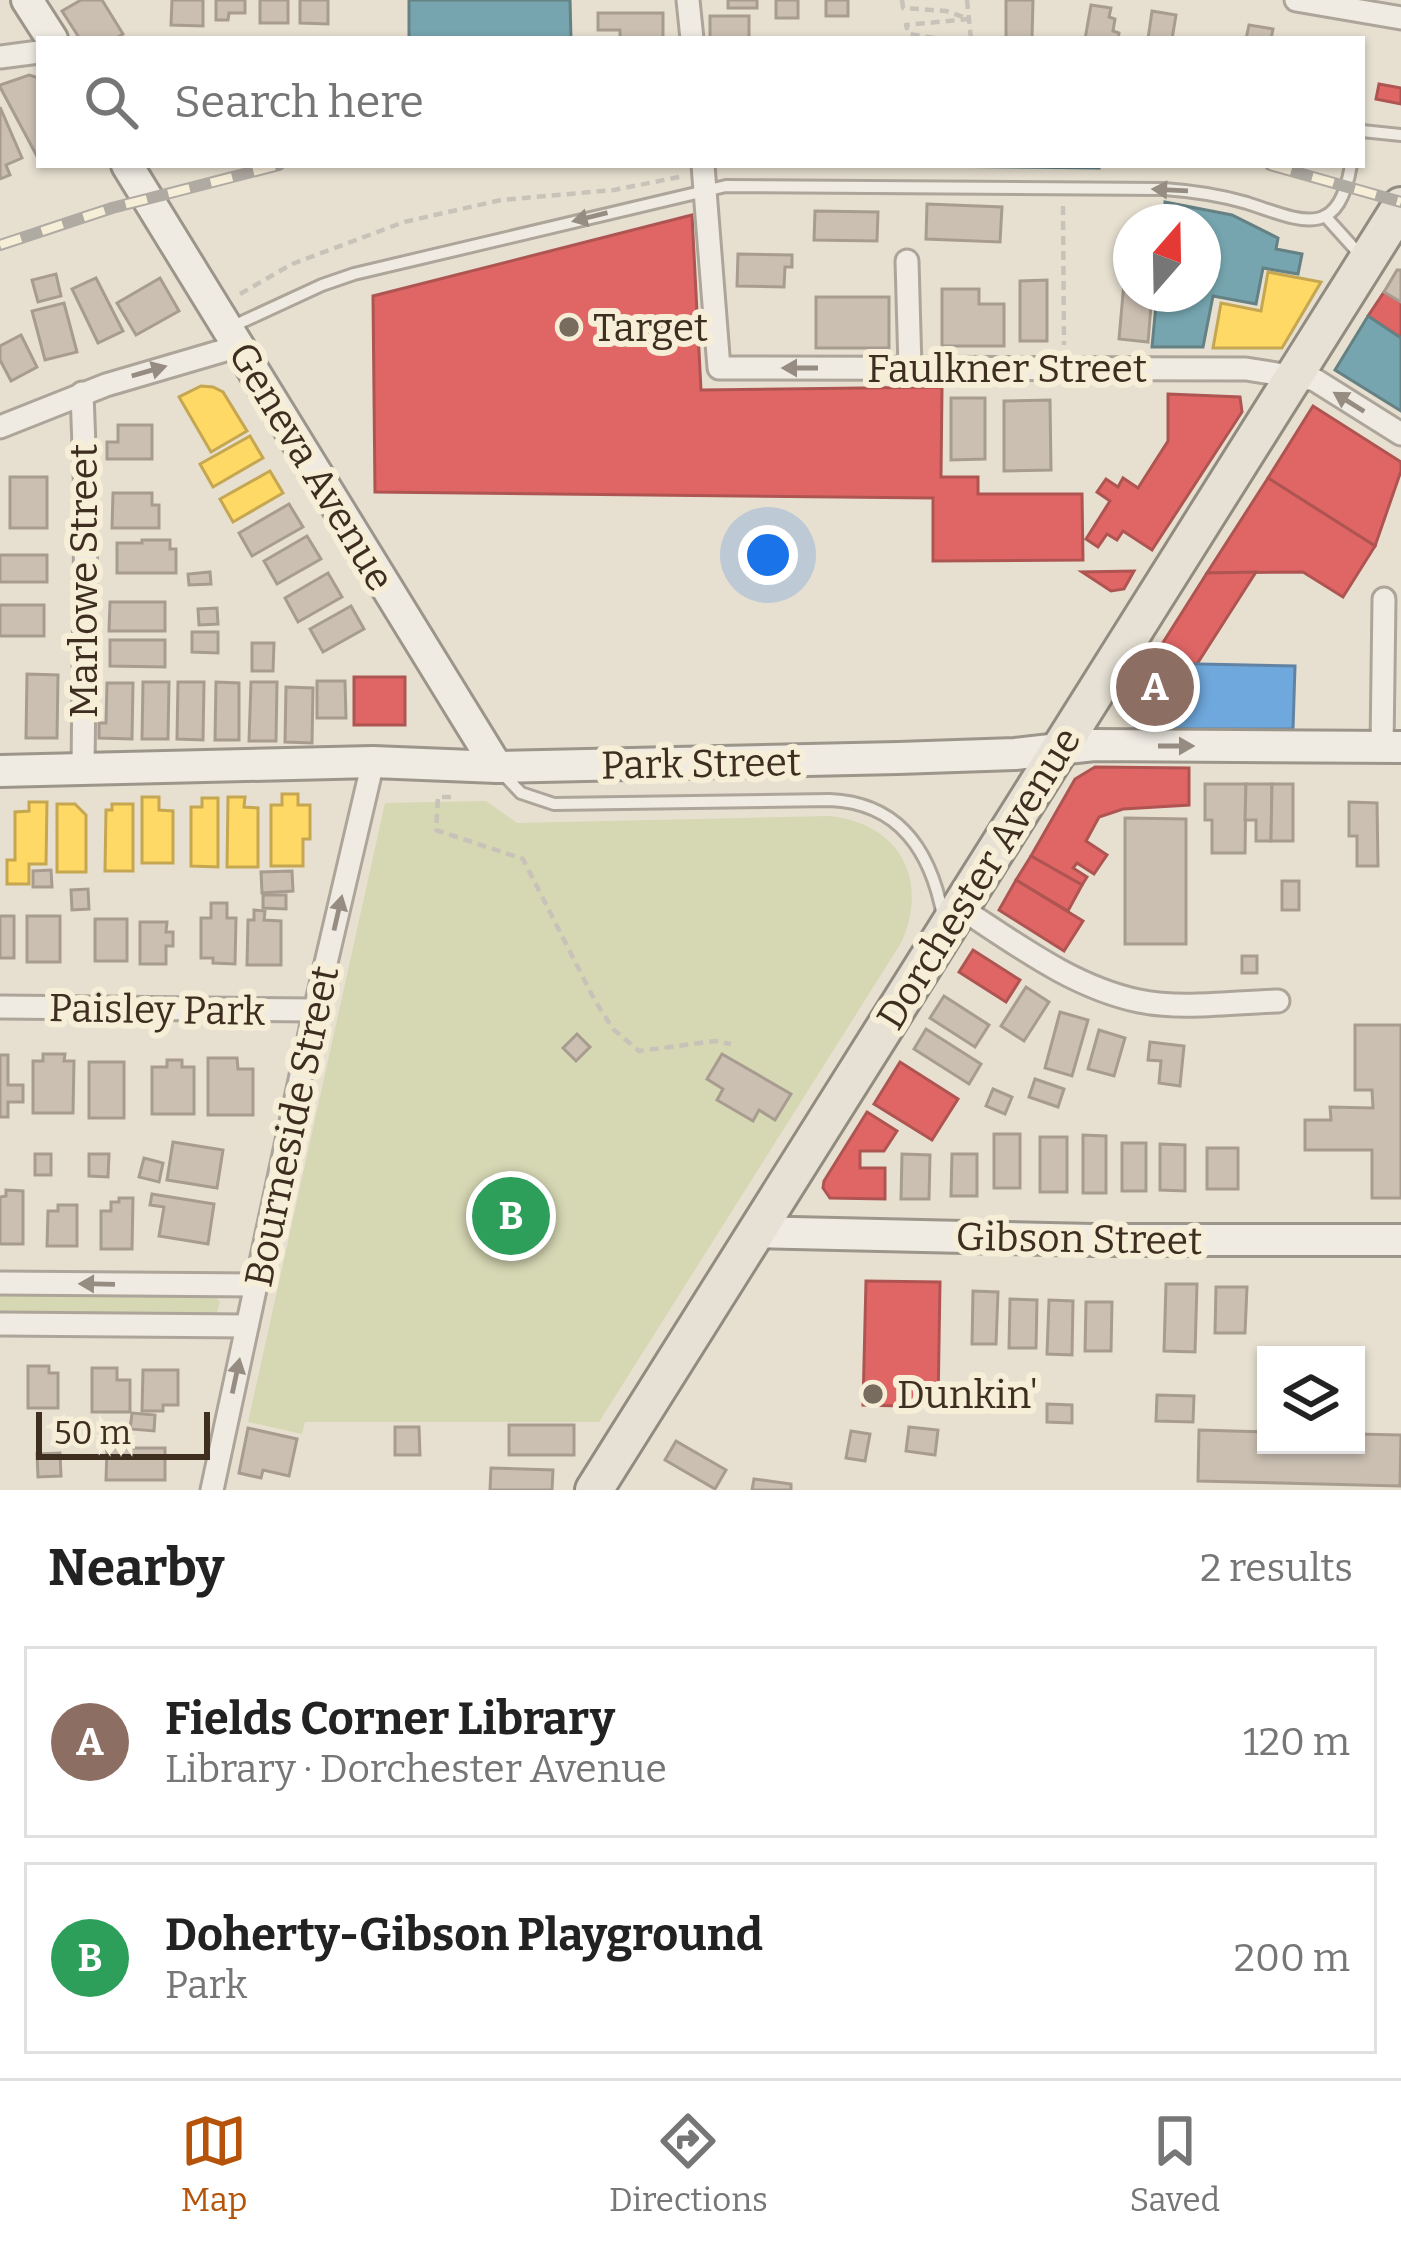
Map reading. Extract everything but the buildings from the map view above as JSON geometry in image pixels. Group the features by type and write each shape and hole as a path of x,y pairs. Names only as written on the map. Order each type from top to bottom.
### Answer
{"main road":[{"name":"Dorchester Avenue","path":"594,1490 1401,206"}],"street":[{"path":"27,0 50,36"},
{"path":"688,0 692,36"},
{"path":"1296,0 1401,19"},
{"path":"0,58 36,52"},
{"name":"Geneva Avenue","path":"130,168 497,767"},
{"path":"694,171 704,189"},
{"name":"Faulkner Street","path":"704,189 719,368 1246,369 1320,383 1401,434"},
{"path":"907,261 910,368"},
{"path":"0,427 233,338"},
{"name":"Marlowe Street","path":"82,393 86,500 83,769"},
{"path":"1384,599 1391,747"},
{"name":"Park Street","path":"0,771 373,762 497,767 922,758 1094,745 1391,747"},
{"name":"Bourneside Street","path":"212,1490 373,762"},
{"path":"952,918 1105,991 1143,1002 1278,1001"},
{"name":"Paisley Park","path":"0,1007 315,1010"},
{"name":"Gibson Street","path":"756,1232 1093,1240 1401,1240"},
{"path":"0,1283 256,1285"},
{"path":"0,1324 247,1326"}],"lane":[{"path":"1365,131 1401,135"},
{"path":"233,338 339,279 704,189 736,185 1191,191 1288,219 1308,220 1325,216 1342,200 1350,168"},
{"path":"1325,216 1366,262"},
{"path":"497,767 521,793 554,804 830,800 869,806 899,825 922,853 952,918"}],"path":[{"path":"902,0 902,8 946,10 969,19"},
{"path":"967,0 971,36"},
{"path":"922,36 909,34 906,25 969,19"},
{"path":"240,294 292,264 404,222 501,200 614,190 694,171"},
{"path":"1062,189 1064,368"},
{"path":"451,797 438,797 436,830 523,859 614,1029 639,1051 716,1041 731,1044"}],"green space":[{"path":"486,801 517,823 829,816 853,821 890,842 902,858 912,897 909,919 901,943 599,1422 305,1422 302,1434 248,1422 385,803"},
{"path":"0,1293 214,1295 220,1302 217,1313 208,1316 0,1314"}],"railway":[{"path":"0,245 112,208 267,168"},
{"path":"1281,168 1401,202"}],"place":[{"name":"Target","path":"569,327"},
{"name":"Fields Corner Library","path":"1155,687"},
{"name":"Doherty-Gibson Playground","path":"511,1216"},
{"name":"Dunkin'","path":"873,1394"}]}
